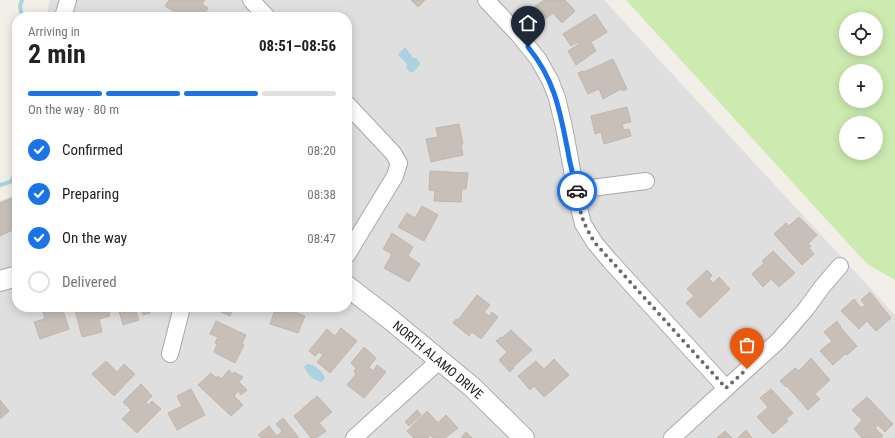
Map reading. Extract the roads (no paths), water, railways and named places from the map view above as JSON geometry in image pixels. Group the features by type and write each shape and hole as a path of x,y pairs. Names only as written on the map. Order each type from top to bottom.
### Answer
{"street":[{"path":"64,12 68,0"},
{"path":"251,0 262,12"},
{"path":"486,0 518,34 538,59 550,80 564,127 579,208 584,224 595,243 726,388"},
{"path":"352,109 393,153 399,163 395,176 352,248"},
{"path":"576,190 646,181"},
{"path":"672,438 779,340 840,266"},
{"path":"0,281 12,277"},
{"name":"NORTH ALAMO DRIVE","path":"352,289 440,360 484,398 524,438"},
{"path":"170,354 181,312"},
{"path":"354,438 440,360"}],"water":[{"path":"404,48 406,48 413,58 416,58 420,63 420,65 413,72 410,72 406,68 407,64 398,55"},
{"path":"307,364 310,364 320,370 325,378 322,382 309,375 304,367"}],"waterway":[{"path":"21,12 20,6 22,0"},
{"path":"0,185 10,182 12,179"}]}
